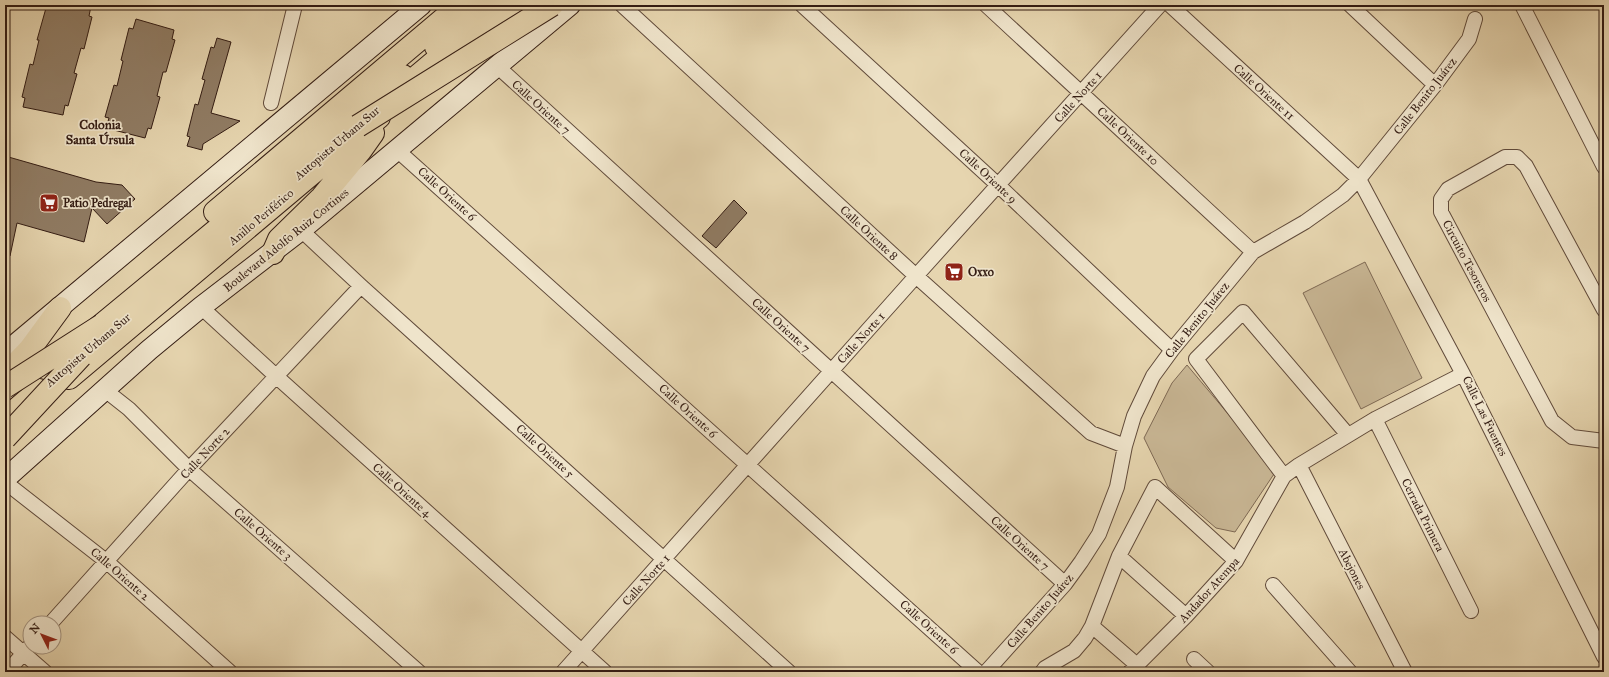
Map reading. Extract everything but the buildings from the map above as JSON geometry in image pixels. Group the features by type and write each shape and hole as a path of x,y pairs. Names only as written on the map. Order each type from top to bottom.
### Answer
{"highway":[{"path":"358,120 461,5"},
{"path":"5,388 461,5"},
{"name":"Autopista Urbana Sur","path":"5,419 358,120 486,5"},
{"name":"Autopista Urbana Sur","path":"5,406 102,325 502,5"},
{"name":"Anillo Periférico","path":"5,431 390,108 518,5"},
{"path":"358,120 552,5"},
{"path":"272,253 279,239 322,197 361,150 390,108"},
{"path":"5,375 30,349 60,308"},
{"path":"5,388 102,325"},
{"path":"5,438 81,356"}],"main road":[{"path":"5,353 421,5"},
{"name":"Boulevard Adolfo Ruiz Cortines","path":"5,479 143,355 202,306 301,230 570,5"}],"street":[{"path":"271,103 295,5"},
{"name":"Calle Oriente 8","path":"622,5 916,276 1092,433 1125,446"},
{"name":"Calle Oriente 9","path":"802,5 998,185 1172,350"},
{"name":"Calle Oriente 10","path":"986,5 1253,252"},
{"name":"Calle Norte 1","path":"563,672 1160,5"},
{"name":"Calle Oriente 11","path":"1170,5 1359,179"},
{"path":"1350,5 1435,85"},
{"path":"1522,5 1604,167"},
{"name":"Calle Benito Juárez","path":"986,672 1065,584 1099,534 1117,487 1125,446 1134,416 1153,376 1172,350 1253,252 1311,218 1343,195 1359,179 1435,85 1469,39 1475,19"},
{"name":"Calle Oriente 7","path":"496,66 1065,584"},
{"name":"Calle Oriente 6","path":"397,150 978,672"},
{"name":"Circuito Tesoreros","path":"1604,310 1526,166 1517,157 1505,157 1448,189 1441,199 1441,212 1552,421 1572,437 1604,441"},
{"name":"Calle Las Fuentes","path":"1359,179 1463,374 1604,657"},
{"name":"Calle Oriente 5","path":"301,230 361,286 789,672"},
{"name":"Calle Norte 2","path":"58,615 189,470 361,286"},
{"name":"Calle Oriente 4","path":"202,306 277,377 605,672"},
{"path":"1348,435 1243,312 1196,358 1284,476 1299,465 1375,419 1463,374"},
{"name":"Calle Oriente 3","path":"110,394 129,409 189,470 419,672"},
{"name":"Cerrada Primera","path":"1375,419 1471,611"},
{"name":"Abejones","path":"1299,465 1405,672"},
{"name":"Andador Atempa","path":"1134,669 1186,616 1236,561 1284,476"},
{"name":"Calle Oriente 2","path":"5,482 106,561 230,672"},
{"path":"1042,672 1045,668 1074,651 1085,638 1092,626 1119,556 1155,487 1236,561"},
{"path":"1119,556 1186,616"},
{"path":"1273,585 1350,672"},
{"path":"1092,626 1134,669"},
{"path":"5,637 22,646"},
{"path":"7,672 22,655"},
{"path":"32,655 45,672"},
{"path":"1194,659 1208,672"}],"shaded area":[{"path":"1365,262 1422,378 1361,409 1303,293"},
{"path":"1187,365 1276,471 1235,532 1216,528 1168,487 1144,438 1172,383"}],"place":[{"name":"Patio Pedregal","path":"49,203"},
{"name":"Oxxo","path":"954,272"}],"district":[{"name":"Colonia Santa Úrsula","path":"100,132"}]}
